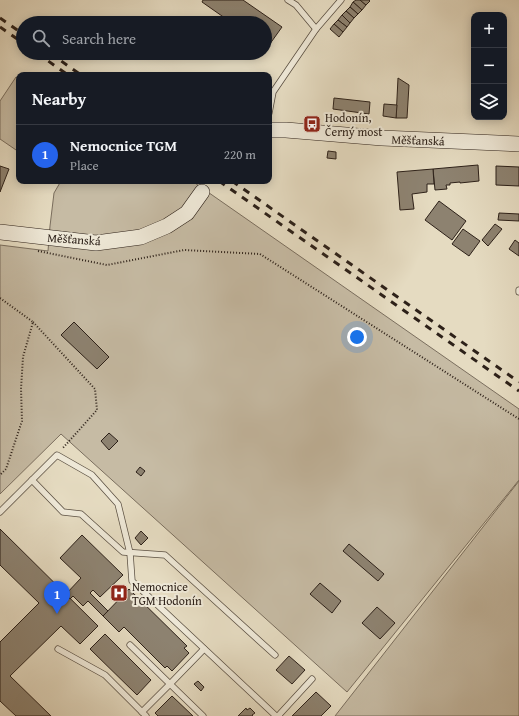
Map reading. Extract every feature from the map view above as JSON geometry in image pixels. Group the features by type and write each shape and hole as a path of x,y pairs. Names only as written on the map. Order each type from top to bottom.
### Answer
{"main road":[{"name":"Měšťanská","path":"272,130 382,138 519,144"},
{"name":"Měšťanská","path":"0,232 96,243 141,237 167,226 187,213 202,192"}],"lane":[{"path":"288,0 296,5 316,28"},
{"path":"272,97 273,92 316,28 341,0"},
{"path":"0,512 57,455 92,475 118,504 130,553 132,581 277,716 312,679"},
{"path":"32,480 63,512 81,514 123,552 166,555 275,655"},
{"path":"130,645 203,716"},
{"path":"58,649 105,675 144,714 204,648"}],"path":[{"path":"38,251 106,265 184,250 260,254 519,419"},
{"path":"0,298 33,322 95,389 97,410 57,455"},
{"path":"0,475 6,469 22,421 21,389 23,357 33,322"}],"shaded area":[{"path":"16,77 16,150 0,139 0,101"},
{"path":"59,184 196,184 519,409 519,480 347,692 61,434 0,494 0,245 48,251 54,193"},
{"path":"519,481 519,716 335,716"}],"building":[{"path":"203,0 243,0 266,16 222,16 202,2"},
{"path":"360,0 366,5 362,10 353,2"},
{"path":"360,0 369,0 370,1 366,5"},
{"path":"353,2 362,10 358,14 350,7"},
{"path":"350,7 358,14 354,18 346,11"},
{"path":"346,11 354,18 350,23 342,15"},
{"path":"342,15 350,23 347,27 338,20"},
{"path":"272,20 282,27 272,41"},
{"path":"338,20 347,27 343,32 334,24"},
{"path":"334,24 343,32 339,37 330,29"},
{"path":"398,78 409,85 407,118 396,118"},
{"path":"334,98 370,102 369,114 333,109"},
{"path":"384,104 397,105 396,118 383,116"},
{"path":"328,151 336,152 336,159 327,158"},
{"path":"478,165 479,181 450,183 450,185 446,185 447,189 435,190 433,169"},
{"path":"0,166 9,169 0,192"},
{"path":"496,166 519,167 519,186 496,185"},
{"path":"433,169 434,184 427,184 427,192 412,194 414,209 400,210 397,172"},
{"path":"439,201 466,221 452,240 425,220"},
{"path":"499,213 519,214 519,221 498,220"},
{"path":"495,224 502,229 488,246 482,240"},
{"path":"463,229 480,241 469,256 452,244"},
{"path":"515,240 519,243 519,256 509,249"},
{"path":"74,322 109,357 97,369 61,335"},
{"path":"109,433 118,441 109,450 101,441"},
{"path":"140,467 145,471 141,476 136,472"},
{"path":"0,529 98,626 80,644 61,626 10,676 51,716 16,716 0,701 0,642 39,603 0,565"},
{"path":"141,531 148,538 141,545 135,538"},
{"path":"82,535 123,575 100,597 93,590 90,593 108,611 103,616 88,601 83,606 73,596 70,599 66,594 81,578 60,558"},
{"path":"349,544 384,574 378,581 343,551"},
{"path":"320,583 341,601 332,613 310,594"},
{"path":"129,589 187,646 184,648 189,653 172,671 167,666 165,668 124,627 119,632 103,616"},
{"path":"377,607 395,623 380,639 362,623"},
{"path":"105,634 151,680 137,695 90,649"},
{"path":"289,656 305,670 292,684 276,670"},
{"path":"198,681 204,687 201,691 194,684"},
{"path":"316,692 331,706 321,716 292,716"},
{"path":"172,696 193,716 158,716 155,713"},
{"path":"246,708 247,710 250,708 255,713 252,715 253,716 238,716"}],"railway":[{"path":"0,18 16,29"},
{"path":"0,27 16,38"},
{"path":"47,60 64,72"},
{"path":"60,60 77,72"},
{"path":"223,184 519,391"},
{"path":"236,184 519,382"}],"place":[{"name":"Hodonín, Černý most","path":"312,124"},
{"name":"Nemocnice TGM Hodonín","path":"119,593"},
{"name":"Nemocnice TGM","path":"57,614"}]}
